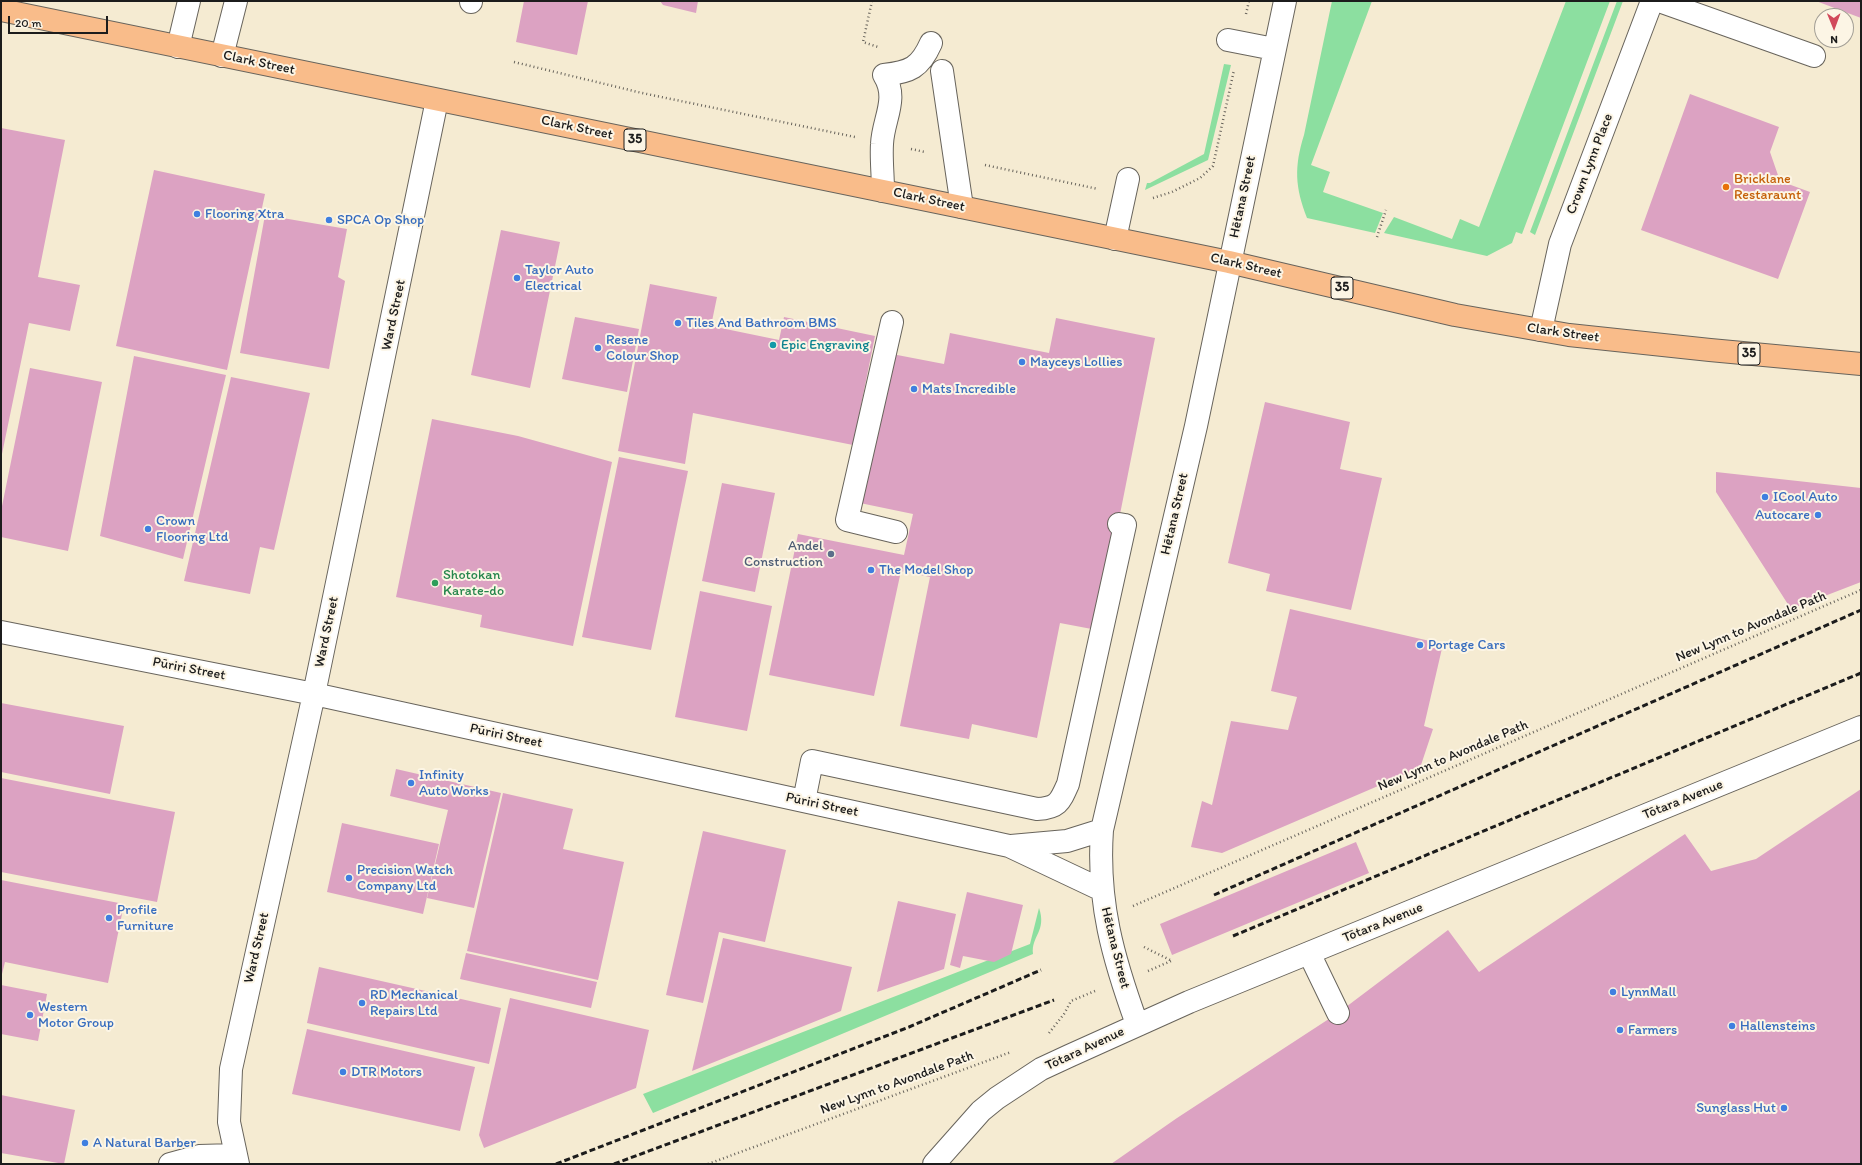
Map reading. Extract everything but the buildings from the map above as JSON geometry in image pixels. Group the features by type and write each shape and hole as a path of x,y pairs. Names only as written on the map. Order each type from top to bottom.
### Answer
{"main road":[{"name":"Clark Street","path":"1,10 1229,262 1455,315 1541,330 1710,350 1861,364"}],"street":[{"path":"178,47 189,1"},
{"path":"222,56 236,1"},
{"name":"Hētana Street","path":"1137,1024 1122,981 1105,918 1100,861 1102,830 1196,426 1284,1"},
{"name":"Crown Lynn Place","path":"1541,330 1560,244 1652,1"},
{"path":"1659,1 1814,56"},
{"path":"1228,40 1274,49"},
{"path":"883,191 882,143 891,102 890,86 884,75 911,69 924,59 930,44"},
{"path":"942,71 962,207"},
{"name":"Ward Street","path":"237,1160 229,1122 231,1069 314,694 437,100"},
{"path":"1115,239 1128,179"},
{"path":"892,322 847,520 896,532"},
{"path":"804,801 812,761 1037,809 1048,809 1060,802 1068,784 1125,525 1119,524"},
{"name":"Pūriri Street","path":"1,632 314,694 1009,846 1102,890"},
{"name":"Tōtara Avenue","path":"934,1164 981,1111 1020,1082 1041,1069 1137,1024 1861,727"},
{"name":"Pūriri Street","path":"1009,846 1067,841 1102,830"},
{"path":"1310,953 1338,1012"},
{"path":"170,1164 199,1156 237,1160"}],"path":[{"path":"872,1 864,42 884,48"},
{"path":"1377,237 1386,210"},
{"name":"New Lynn to Avondale Path","path":"1134,913 1132,907 1861,590"},
{"path":"1142,943 1144,948 1172,961 1161,966"},
{"path":"1046,1037 1064,1014 1071,1001 1075,999"},
{"name":"New Lynn to Avondale Path","path":"708,1164 1018,1049"}],"green space":[{"path":"1332,1 1372,1 1311,165 1330,172 1323,192 1383,213 1375,233 1307,218 1298,187 1297,167"},
{"path":"1566,1 1610,1 1522,234 1516,232 1512,243 1487,256 1384,233 1394,217 1452,239 1460,219 1479,227"},
{"path":"1617,1 1623,1 1535,235 1530,232"},
{"path":"1224,64 1231,65 1208,160 1145,190 1147,183 1150,183 1204,154"},
{"path":"1039,908 1041,922 1034,942 1033,954 653,1113 643,1094 1030,944"}],"railway":[{"path":"1214,895 1861,610"},
{"path":"1233,936 1861,673"},
{"path":"556,1164 909,1027 1041,970"},
{"path":"614,1164 1054,1000"}],"place":[{"name":"Bricklane Restaraunt","path":"1726,187"},
{"name":"Flooring Xtra","path":"197,214"},
{"name":"SPCA Op Shop","path":"329,220"},
{"name":"Taylor Auto Electrical","path":"517,278"},
{"name":"Tiles And Bathroom BMS","path":"678,323"},
{"name":"Epic Engraving","path":"773,345"},
{"name":"Resene Colour Shop","path":"598,348"},
{"name":"Mayceys Lollies","path":"1022,362"},
{"name":"Mats Incredible","path":"914,389"},
{"name":"ICool Auto","path":"1765,497"},
{"name":"Autocare","path":"1818,515"},
{"name":"Crown Flooring Ltd","path":"148,529"},
{"name":"Andel Construction","path":"831,554"},
{"name":"The Model Shop","path":"871,570"},
{"name":"Shotokan Karate-do","path":"435,583"},
{"name":"Portage Cars","path":"1420,645"},
{"name":"Infinity Auto Works","path":"411,783"},
{"name":"Precision Watch Company Ltd","path":"349,878"},
{"name":"Profile Furniture","path":"109,918"},
{"name":"LynnMall","path":"1613,992"},
{"name":"RD Mechanical Repairs Ltd","path":"362,1003"},
{"name":"Western Motor Group","path":"30,1015"},
{"name":"Hallensteins","path":"1732,1026"},
{"name":"Farmers","path":"1620,1030"},
{"name":"DTR Motors","path":"343,1072"},
{"name":"Sunglass Hut","path":"1784,1108"},
{"name":"A Natural Barber","path":"85,1143"}]}
